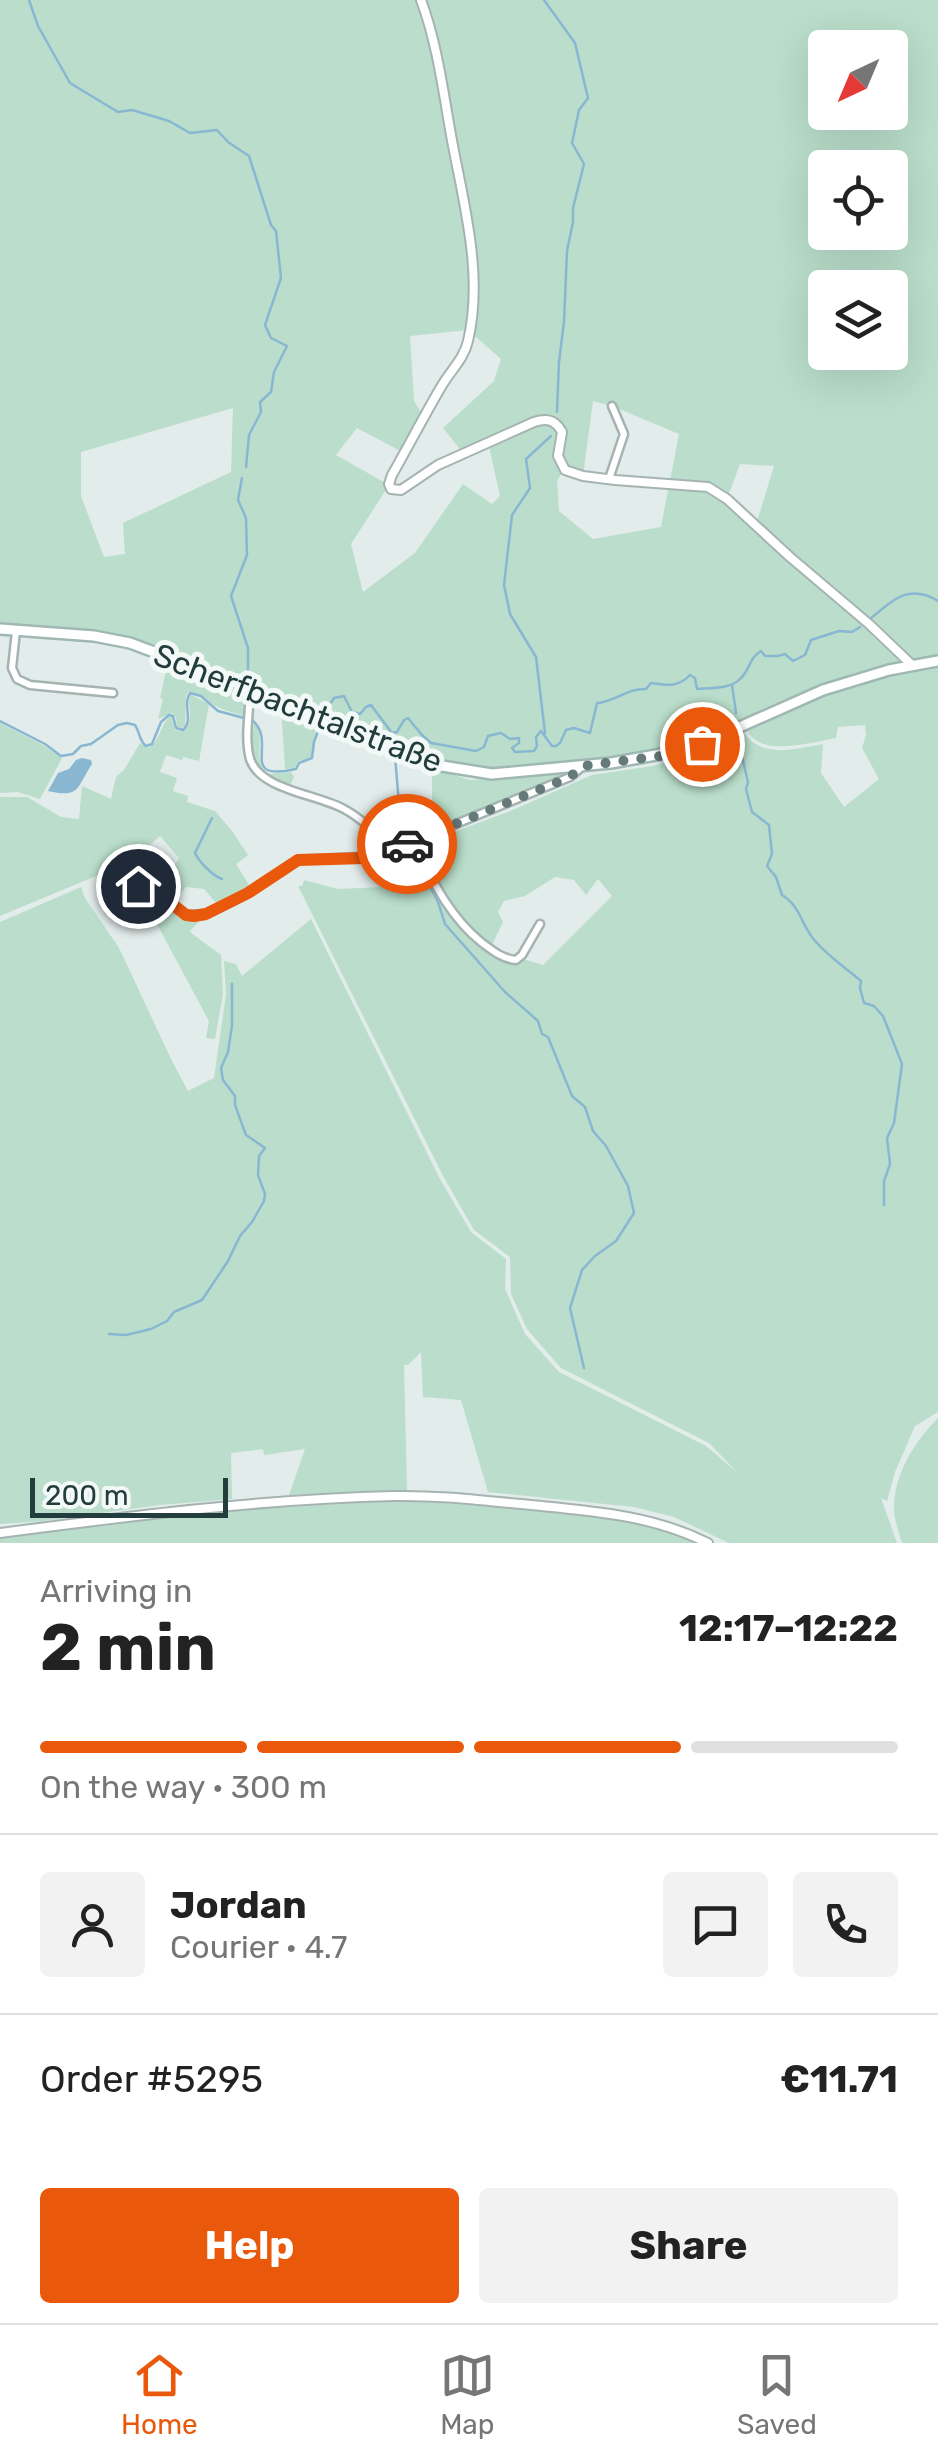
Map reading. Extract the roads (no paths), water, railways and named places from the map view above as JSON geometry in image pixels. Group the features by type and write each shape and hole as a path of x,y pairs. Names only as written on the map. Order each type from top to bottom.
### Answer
{"main road":[{"name":"Scherfbachtalstraße","path":"0,630 94,636 130,643 442,766 492,774 642,759 690,749 823,690 938,661"}],"street":[{"path":"420,0 432,31 472,252 473,288 464,351 392,474 390,487 401,490 438,466 534,422 547,420 562,432 558,456 565,470 609,479 708,486 912,665"},
{"path":"609,479 624,434 612,406"},
{"path":"16,630 12,668 21,682 112,693"},
{"path":"250,688 248,748 258,773 274,783 346,810 390,851"},
{"path":"138,886 154,890 186,915 206,914 248,893 298,860 378,856 570,777 583,766"},
{"path":"413,842 452,913 501,957 516,960 540,924"},
{"path":"0,1532 225,1506 418,1496 619,1514 658,1522 708,1543"}],"water":[{"path":"82,758 92,764 76,790 48,791 58,773"}],"waterway":[{"path":"29,0 38,26 70,83 118,112 132,110 169,121 190,133 217,130 249,156 276,231 281,278 265,325 271,338 287,346 274,372 271,392 260,402 261,412 249,435 246,467"},
{"path":"544,0 575,43 588,98 579,110 572,143 584,164 567,251 557,412"},
{"path":"545,733 536,657 510,614 504,585 512,515 530,488 526,459 551,436"},
{"path":"242,478 238,500 246,518 247,555 231,596 248,648 248,680"},
{"path":"870,619 902,596 918,594 938,601"},
{"path":"326,710 334,698 344,696 352,712 360,714 371,705 392,733 408,718 431,743 476,751 484,747 488,736 501,733 510,739 519,738 512,748 515,752 534,751 541,731 552,746 560,743 566,730 590,733 597,703 646,689 651,683 676,684 690,675 695,678 697,689 726,686 740,679 761,651 765,656 785,654 793,661 805,655 811,640 860,627"},
{"path":"732,685 736,713"},
{"path":"0,721 61,756 73,754 127,723 135,725 146,746 152,744 161,722 169,715 173,716 176,728 183,730 188,722 190,693 201,696 218,711 244,718"},
{"path":"252,720 262,739 263,765 278,772 296,769 299,763 312,758 322,721"},
{"path":"740,748 752,812 769,825 772,854 767,866 811,936 861,981 864,1003 874,1006 883,1016 902,1064 894,1123 887,1138 890,1164 884,1181 884,1205"},
{"path":"395,756 402,840"},
{"path":"212,818 195,853 222,879"},
{"path":"407,852 418,863 445,924 505,992 538,1021 572,1096 585,1107 593,1131 628,1186 634,1213 616,1241 582,1270 570,1308 584,1368"},
{"path":"109,1334 126,1335 151,1329 167,1321 174,1312 202,1300 264,1201 258,1175 259,1156 265,1148 246,1135 235,1096 223,1080 221,1068 232,1025 232,984"}]}
